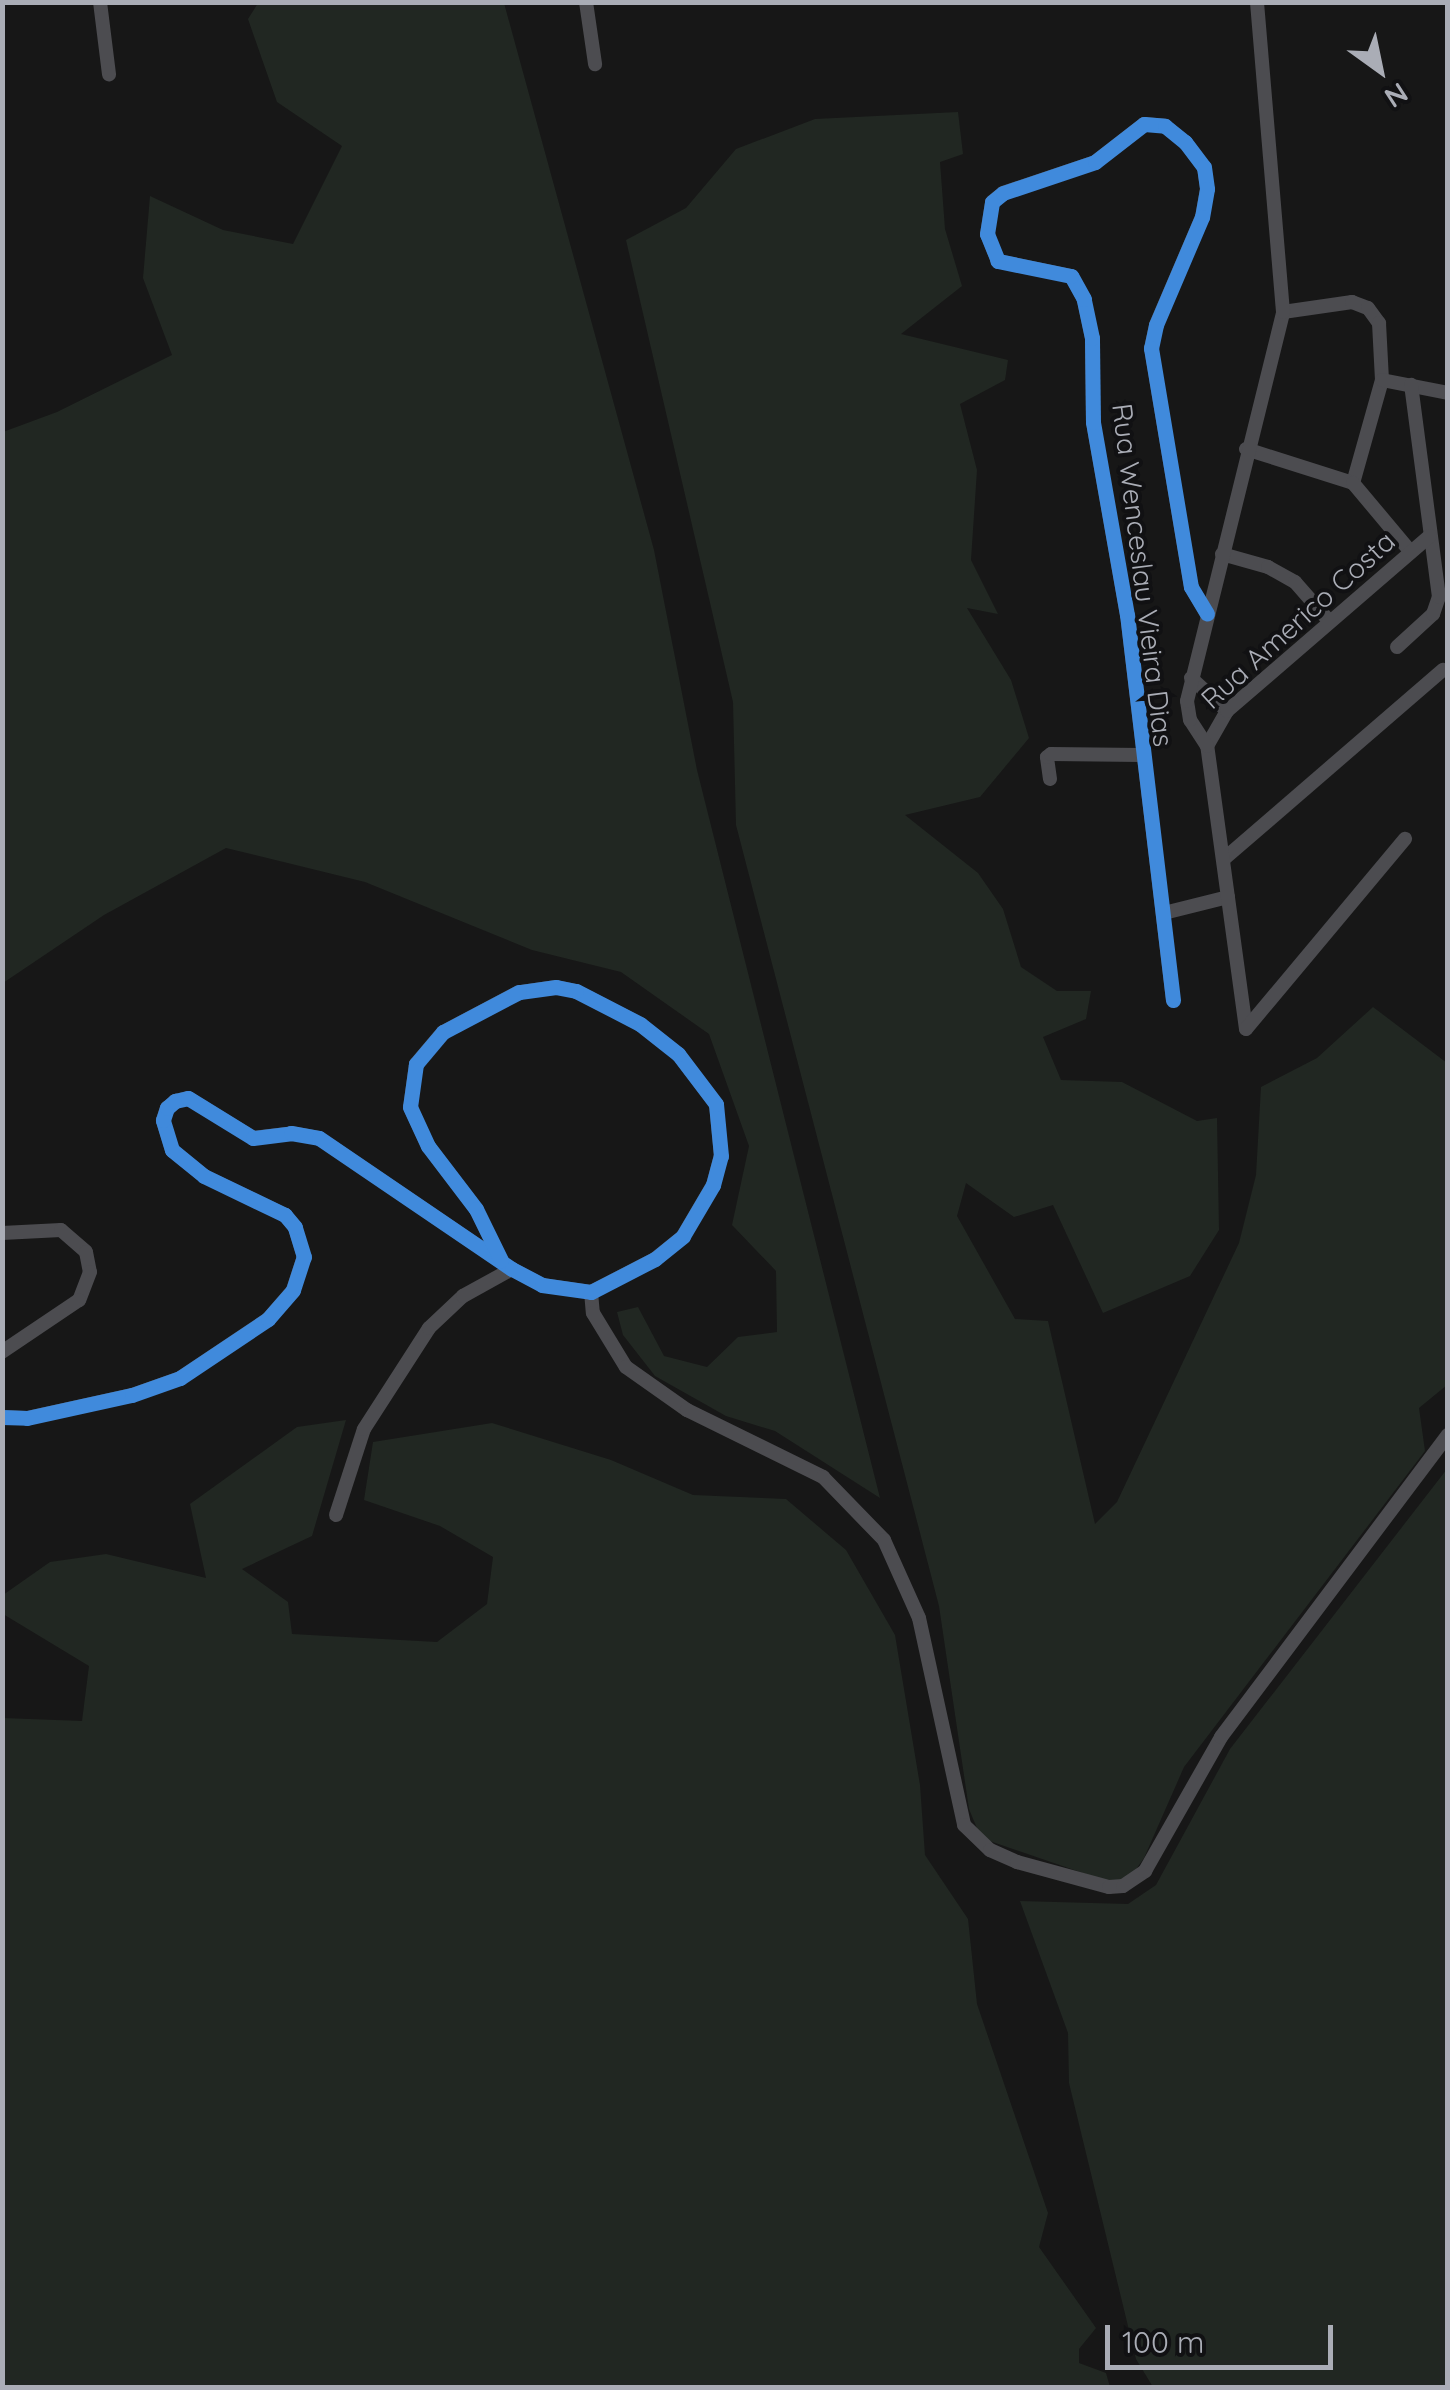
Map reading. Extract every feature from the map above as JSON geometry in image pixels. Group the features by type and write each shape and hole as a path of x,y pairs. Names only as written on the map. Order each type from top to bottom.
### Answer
{"street":[{"path":"100,2 109,74"},
{"path":"586,2 595,64"},
{"path":"1257,2 1282,312 1191,678 1190,720 1207,746 1246,1029 1406,839"},
{"name":"Rua Wenceslau Vieira Dias","path":"1173,1000 1140,755 1127,615 1093,422 1092,338 1084,300 1071,276 998,261 989,247 986,216 992,202 1026,184 1096,162 1144,124 1165,126 1185,142 1204,167 1208,189 1202,217 1156,325 1151,348 1190,587 1207,614"},
{"path":"1282,312 1352,302 1368,308 1383,336 1382,380 1354,483"},
{"path":"1382,380 1448,394"},
{"path":"1397,647 1438,607 1437,566 1411,385"},
{"path":"1246,449 1354,483 1410,551"},
{"name":"Rua Americo Costa","path":"1207,746 1227,711 1430,536"},
{"path":"1222,554 1268,567 1295,582 1329,621"},
{"path":"1225,858 1444,670"},
{"path":"1191,678 1227,711"},
{"path":"1050,780 1047,757 1051,754 1140,755"},
{"path":"1164,913 1228,897"},
{"path":"2,1416 27,1418 132,1395 180,1378 268,1319 293,1290 304,1256 295,1228 285,1214 204,1176 172,1150 163,1120 175,1101 188,1098 253,1138 291,1132 319,1138 507,1265 542,1285 590,1292 627,1276 683,1236 713,1185 722,1131 716,1104 678,1054 640,1024 576,991 556,987 519,992 474,1013 443,1032 416,1064 411,1080 410,1107 428,1146 476,1209 507,1265"},
{"path":"2,1234 61,1230 86,1252 90,1272 79,1300 2,1352"},
{"path":"336,1515 364,1429 429,1328 463,1296 507,1265"},
{"path":"590,1292 592,1313 611,1348 639,1378 719,1427 823,1477 884,1540 919,1618 964,1825 990,1850 1108,1887 1123,1886 1145,1871 1221,1737 1448,1435"}],"shaded area":[{"path":"258,3 504,3 654,550 697,770 880,1498 775,1431 726,1416 655,1376 623,1335 617,1312 638,1307 664,1356 707,1367 738,1337 777,1332 776,1271 732,1225 749,1146 709,1034 621,972 532,950 365,882 226,848 104,915 3,983 3,432 57,412 172,355 143,278 150,196 223,230 293,244 342,146 277,102 248,19"},
{"path":"958,112 963,154 940,162 945,229 962,286 901,334 1008,360 1005,380 960,404 977,470 971,560 998,614 967,608 1011,680 1029,738 980,797 905,815 978,873 1003,909 1021,967 1057,991 1091,991 1086,1019 1043,1037 1061,1080 1122,1082 1197,1121 1217,1118 1219,1230 1190,1276 1103,1313 1053,1205 1014,1217 966,1183 957,1216 1015,1319 1048,1321 1095,1524 1117,1502 1239,1243 1256,1175 1261,1087 1317,1058 1373,1007 1447,1063 1447,1385 1419,1408 1425,1451 1184,1767 1144,1858 1129,1879 1112,1883 981,1838 969,1809 939,1606 736,825 733,702 626,240 686,208 736,149 815,119"},
{"path":"346,1420 312,1536 242,1569 288,1602 292,1634 437,1642 487,1604 493,1557 440,1526 364,1500 373,1442 492,1423 611,1460 693,1495 786,1499 846,1550 895,1635 920,1785 925,1855 968,1919 977,2004 1048,2213 1039,2247 1096,2328 1079,2349 1079,2363 1106,2373 1110,2387 3,2387 3,1718 82,1721 89,1666 3,1614 3,1595 50,1562 106,1554 206,1578 190,1504 297,1427"},
{"path":"1447,1469 1447,2387 1153,2387 1136,2359 1069,2083 1068,2033 1020,1901 1128,1904 1156,1885 1230,1749"}],"cycle path":[{"path":"1173,1000 1127,615 1093,422 1092,338 1084,299 1071,276 998,261 987,234 992,202 1003,193 1095,162 1144,124 1165,126 1185,142 1204,167 1207,189 1202,217 1156,325 1151,348 1191,587 1207,614"},
{"path":"2,1417 27,1418 132,1395 180,1378 268,1319 293,1290 304,1257 295,1227 285,1215 204,1176 172,1150 163,1120 167,1108 175,1101 188,1098 253,1138 291,1133 319,1138 512,1269 542,1285 591,1292 655,1259 683,1236 713,1185 721,1156 716,1104 678,1054 640,1024 576,991 556,987 519,992 443,1032 416,1064 410,1107 428,1146 476,1209 501,1260"}]}
